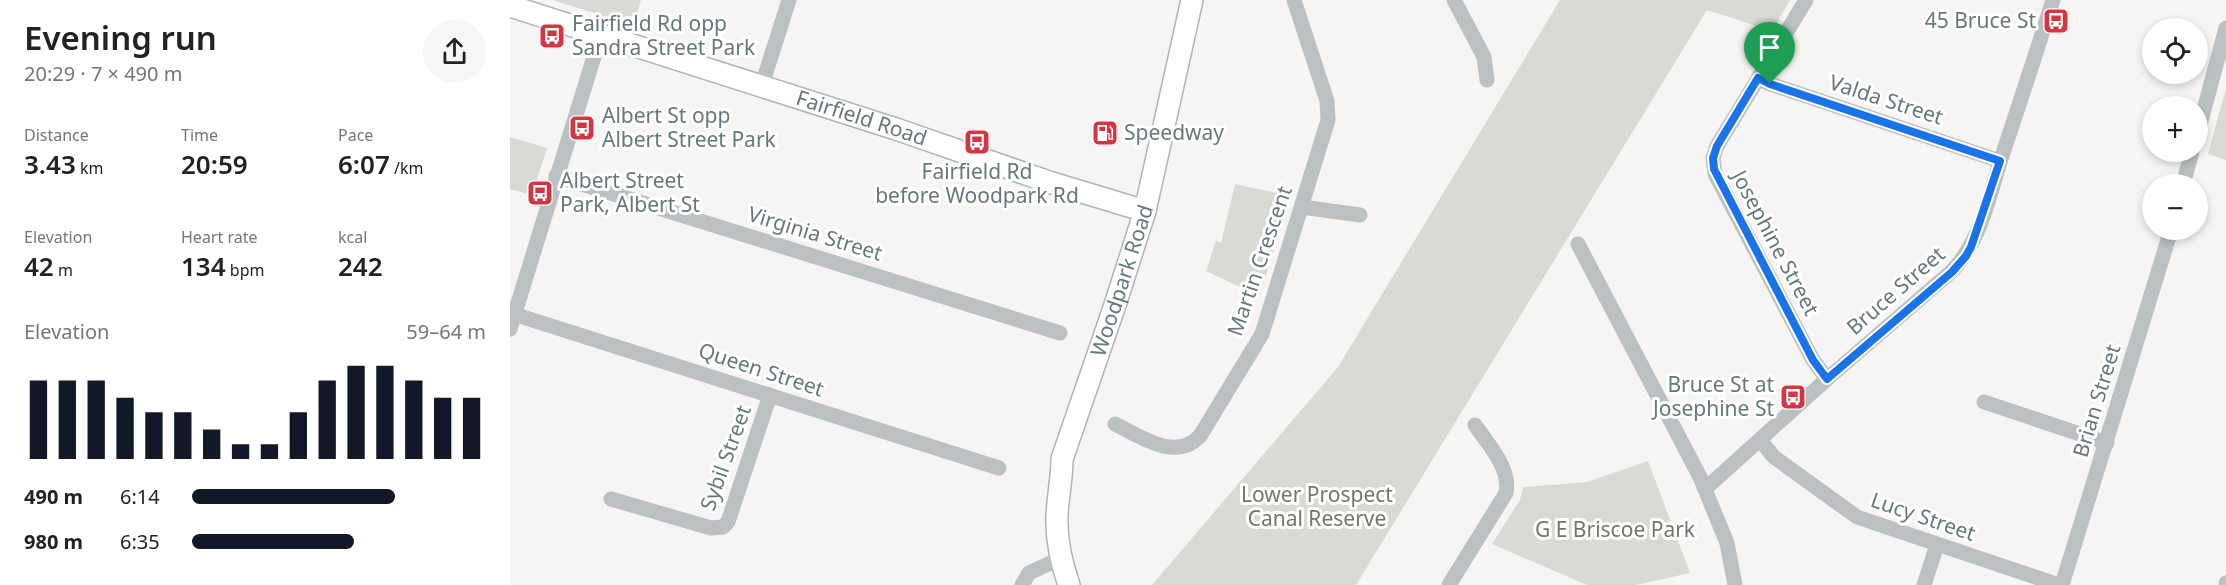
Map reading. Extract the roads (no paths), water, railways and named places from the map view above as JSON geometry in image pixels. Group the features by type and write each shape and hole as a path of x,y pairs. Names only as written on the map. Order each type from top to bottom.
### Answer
{"main road":[{"name":"Woodpark Road","path":"1055,561 1062,459 1128,267 1144,211 1192,0"},
{"name":"Fairfield Road","path":"510,6 762,85 1018,172 1144,211"},
{"path":"1055,561 1056,585"},
{"path":"1055,561 1069,585"}],"street":[{"path":"762,85 789,0"},
{"name":"Martin Crescent","path":"1115,424 1168,448 1188,447 1200,436 1262,333 1329,120 1329,111 1294,0"},
{"path":"1454,0 1484,57 1487,80"},
{"name":"Josephine Street","path":"1806,0 1717,146 1713,158 1714,169 1813,360 1827,379"},
{"name":"Bruce Street","path":"1705,489 1827,379 1952,272 1966,256 1971,247 2053,0"},
{"path":"2208,96 2226,28"},
{"path":"512,319 601,34"},
{"name":"Valda Street","path":"1758,78 2000,161"},
{"name":"Virginia Street","path":"556,176 1060,333"},
{"path":"1302,207 1360,215"},
{"name":"Brian Street","path":"2061,585 2107,443 2168,240"},
{"path":"1578,244 1705,489 1727,543 1735,585"},
{"name":"Queen Street","path":"512,319 770,395 999,468"},
{"name":"Sybil Street","path":"611,499 711,528 723,527 728,522 770,395"},
{"path":"1984,402 2107,443"},
{"path":"1449,585 1506,493 1508,485 1506,473 1500,462 1475,425"},
{"name":"Lucy Street","path":"1760,440 1774,457 1857,517 2061,585"},
{"path":"1924,585 1937,545"},
{"path":"1022,585 1029,573 1055,561"}],"place":[{"name":"45 Bruce St","path":"2056,21"},
{"name":"Fairfield Rd opp Sandra Street Park","path":"552,36"},
{"name":"Albert St opp Albert Street Park","path":"582,128"},
{"name":"Speedway","path":"1105,133"},
{"name":"Fairfield Rd before Woodpark Rd","path":"977,142"},
{"name":"Albert Street Park, Albert St","path":"540,193"},
{"name":"Bruce St at Josephine St","path":"1793,397"}],"park label":[{"name":"Lower Prospect Canal Reserve","path":"1317,507"},
{"name":"G E Briscoe Park","path":"1615,530"}]}
